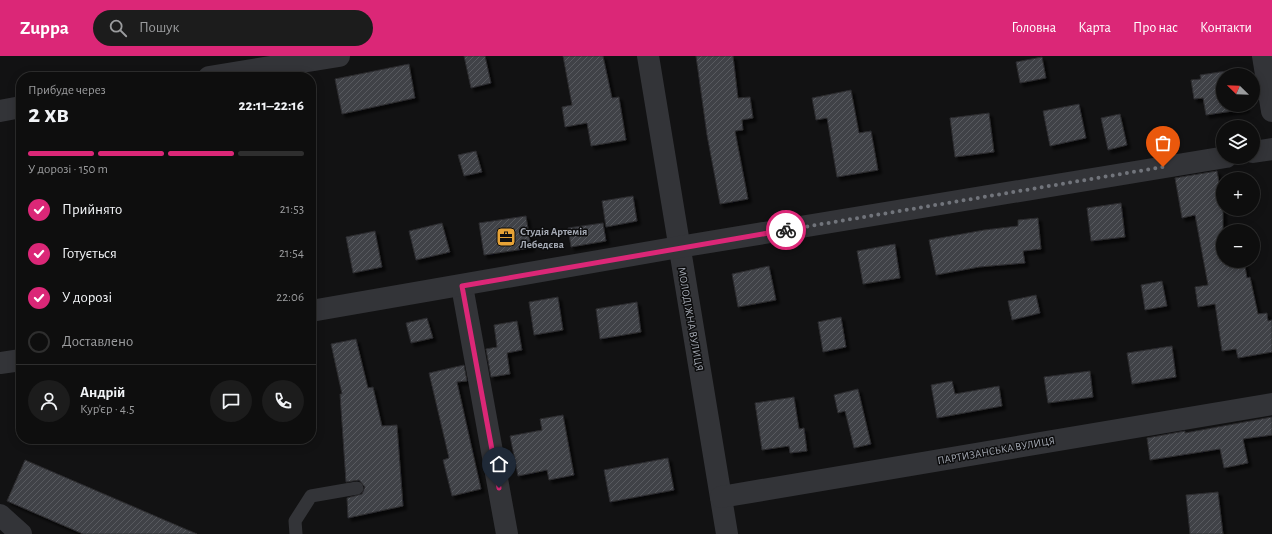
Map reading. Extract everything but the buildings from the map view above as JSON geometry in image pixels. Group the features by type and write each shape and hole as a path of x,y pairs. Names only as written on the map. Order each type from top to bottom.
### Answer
{"street":[{"path":"240,72 339,56"},
{"name":"МОЛОДІЖНА ВУЛИЦЯ","path":"648,56 728,534"},
{"path":"1263,56 1272,111"},
{"path":"0,111 16,108"},
{"path":"1260,151 1272,149"},
{"path":"316,310 1216,159"},
{"path":"462,286 507,534"},
{"path":"0,363 16,361"},
{"name":"ПАРТИЗАНСЬКА ВУЛИЦЯ","path":"721,497 1272,404"},
{"path":"0,515 21,534"}],"lane":[{"path":"296,534 295,521 311,496 357,488"}],"way so far":[{"path":"786,230 1163,167"}],"place":[{"name":"Студія Артемія Лебедєва","path":"506,237"}],"route":[{"path":"499,488 462,286 786,230"}]}
